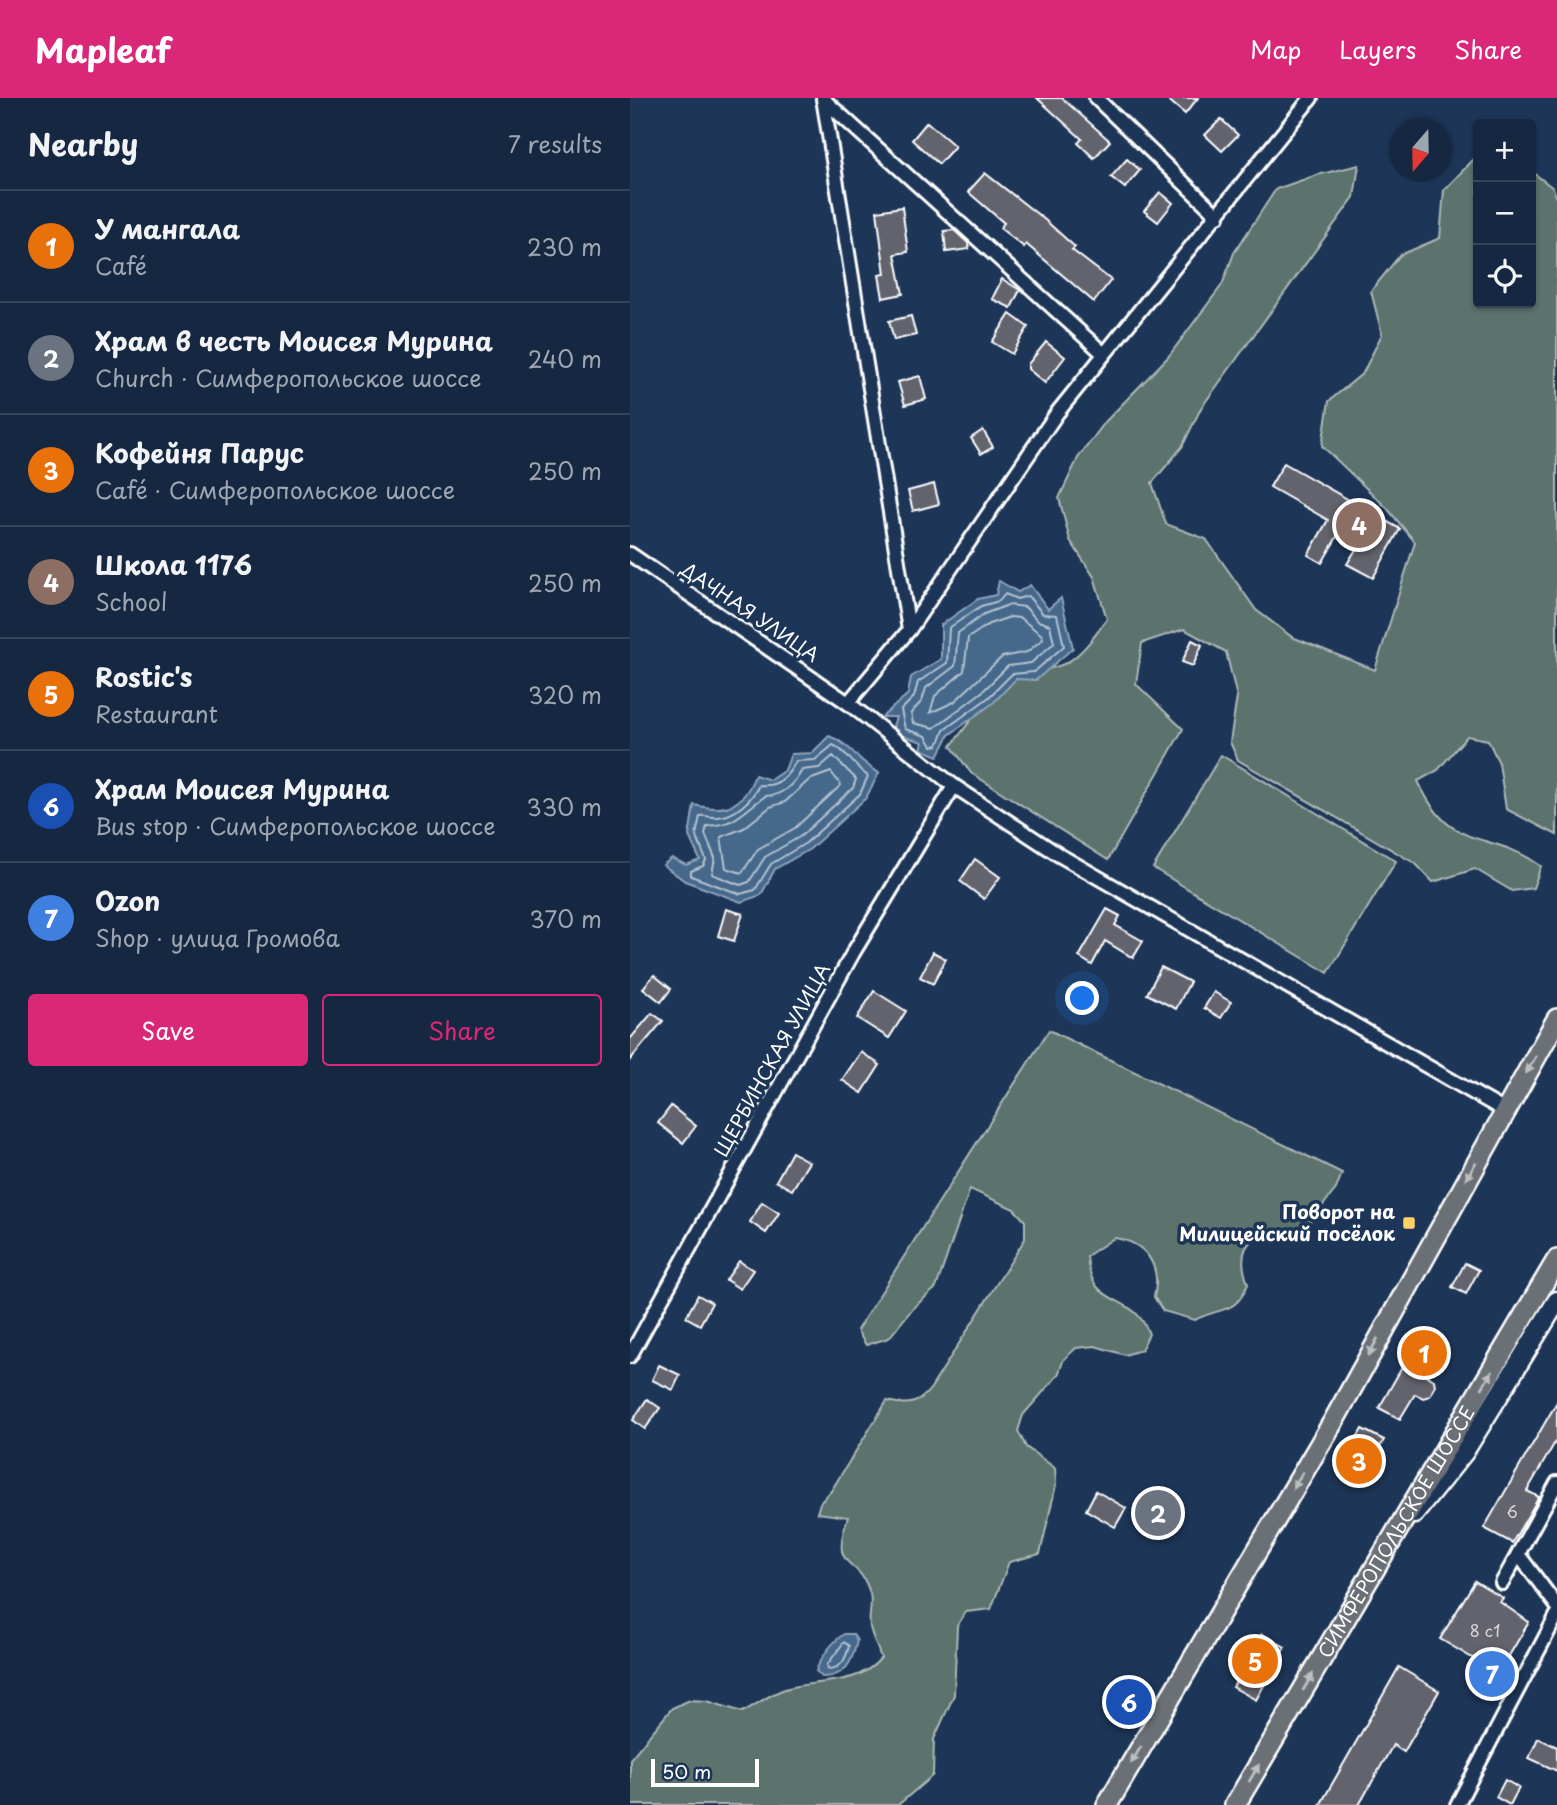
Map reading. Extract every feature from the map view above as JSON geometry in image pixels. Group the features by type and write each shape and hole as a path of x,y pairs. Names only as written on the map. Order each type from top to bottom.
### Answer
{"main road":[{"path":"1107,1805 1332,1422 1557,1019"},
{"name":"СИМФЕРОПОЛЬСКОЕ ШОССЕ","path":"1235,1805 1557,1260"},
{"path":"1390,1544 1464,1452 1557,1301"}],"street":[{"path":"823,98 1104,354"},
{"path":"823,98 909,630"},
{"path":"1096,98 1218,216"},
{"path":"848,703 909,630 1058,413 1311,98"},
{"name":"ДАЧНАЯ УЛИЦА","path":"630,554 848,703 954,786 1059,855 1504,1111"},
{"name":"ЩЕРБИНСКАЯ УЛИЦА","path":"630,1356 853,953 954,786"},
{"path":"1502,1583 1557,1483"},
{"path":"1518,1554 1557,1606"},
{"path":"1457,1805 1557,1615"}],"green space":[{"path":"1473,160 1473,308 1536,308 1536,175 1553,188 1557,199 1557,835 1506,809 1499,763 1488,740 1467,736 1438,770 1418,781 1431,805 1458,831 1522,854 1541,866 1533,888 1512,891 1475,869 1433,882 1416,864 1238,760 1230,742 1237,697 1226,652 1184,629 1142,643 1136,684 1183,729 1108,860 971,773 951,746 987,699 1019,668 1049,669 1071,660 1089,643 1107,619 1094,577 1070,540 1059,498 1078,458 1106,421 1168,357 1222,285 1234,253 1276,189 1359,165 1354,197 1201,408 1182,447 1152,483 1166,524 1206,539 1256,610 1292,637 1375,670 1415,542 1387,508 1322,446 1329,401 1363,373 1382,334 1371,291 1400,255 1440,238 1444,190"},
{"path":"1221,755 1396,861 1328,973 1153,868"},
{"path":"1049,1030 1342,1173 1336,1189 1304,1229 1264,1234 1254,1239 1247,1246 1244,1255 1248,1284 1238,1301 1226,1309 1195,1320 1163,1311 1154,1297 1156,1275 1153,1266 1143,1250 1135,1245 1114,1238 1087,1256 1090,1274 1096,1285 1133,1311 1142,1320 1149,1334 1141,1350 1125,1355 1095,1346 1076,1348 1064,1359 1058,1375 1023,1415 1018,1431 1026,1447 1055,1468 1056,1485 1040,1554 1009,1562 991,1609 966,1612 957,1626 954,1695 934,1739 933,1775 898,1805 630,1805 630,1759 672,1708 690,1700 707,1701 742,1712 785,1689 836,1681 860,1674 881,1658 870,1627 870,1594 860,1573 844,1556 843,1535 848,1517 817,1513 820,1503 831,1491 887,1401 912,1403 922,1398 931,1388 1025,1239 1025,1221 1014,1209 970,1189 936,1288 913,1308 889,1338 866,1345 857,1330"}],"water":[{"path":"999,581 1018,592 1030,585 1048,609 1061,598 1073,648 1036,680 1016,679 993,703 949,735 938,756 921,749 923,742 902,736 893,726 896,717 882,717 908,694 911,677 941,659 941,625 978,599 996,595"},
{"path":"829,736 843,743 879,773 866,798 810,849 775,869 761,895 741,902 685,881 663,865 672,858 686,865 700,860 689,836 694,805 715,808 732,805 745,794 755,775 770,780 785,770 791,754 812,753"},
{"path":"844,1634 853,1634 857,1641 850,1662 837,1674 822,1677 816,1671 821,1660"}],"building":[{"path":"1037,98 1062,98 1110,141 1094,158 1078,143 1082,139"},
{"path":"1166,98 1198,98 1185,114"},
{"path":"1221,119 1238,135 1222,151 1205,135"},
{"path":"927,122 955,146 939,164 912,140"},
{"path":"1127,159 1140,170 1125,188 1111,177"},
{"path":"985,173 1045,220 1075,247 1072,250 1111,280 1094,302 1026,244 1024,247 1000,228 1004,223 968,192"},
{"path":"1160,192 1173,203 1158,222 1144,211"},
{"path":"902,207 908,252 895,254 903,294 883,298 879,275 885,274 877,211"},
{"path":"954,230 968,243 969,249 946,252 944,231"},
{"path":"1002,279 1020,290 1011,308 992,299"},
{"path":"1010,314 1028,327 1012,354 992,342"},
{"path":"911,316 916,335 894,340 889,321"},
{"path":"1046,342 1065,357 1045,383 1028,369 1028,364"},
{"path":"920,376 926,399 905,405 898,382"},
{"path":"983,430 993,447 981,454 971,438"},
{"path":"1284,463 1400,529 1373,578 1347,564 1358,546 1338,535 1322,563 1308,555 1328,520 1270,487"},
{"path":"934,484 939,504 913,511 908,491"},
{"path":"1192,640 1202,645 1193,666 1182,662"},
{"path":"975,859 1000,877 984,899 960,881"},
{"path":"726,909 743,914 734,941 718,936"},
{"path":"1107,909 1120,916 1115,925 1143,941 1133,958 1105,941 1092,965 1079,957"},
{"path":"933,952 946,959 933,984 920,977"},
{"path":"1161,967 1190,982 1176,1009 1147,994"},
{"path":"654,975 671,989 661,1002 643,988"},
{"path":"874,991 906,1011 889,1038 857,1018"},
{"path":"1214,992 1231,1002 1221,1018 1204,1008"},
{"path":"652,1013 663,1021 630,1060 630,1039"},
{"path":"861,1052 880,1065 862,1093 842,1080"},
{"path":"671,1106 696,1126 683,1143 658,1123"},
{"path":"792,1152 809,1162 792,1190 776,1181"},
{"path":"762,1202 779,1213 766,1233 750,1222"},
{"path":"739,1261 753,1270 740,1289 726,1280"},
{"path":"1465,1263 1479,1270 1466,1294 1452,1287"},
{"path":"698,1295 712,1303 700,1325 686,1317"},
{"path":"1422,1332 1443,1344 1426,1375 1434,1380 1435,1386 1430,1396 1423,1398 1415,1394 1400,1419 1379,1408"},
{"path":"659,1365 680,1375 673,1390 652,1380"},
{"path":"647,1399 660,1408 645,1429 633,1420"},
{"path":"1557,1402 1557,1439 1527,1491 1539,1497 1512,1543 1484,1528"},
{"path":"1362,1429 1384,1440 1359,1484 1339,1470"},
{"path":"1096,1491 1126,1508 1115,1527 1086,1510"},
{"path":"1149,1499 1173,1512 1166,1526 1142,1514"},
{"path":"1475,1581 1503,1598 1500,1602 1529,1622 1494,1681 1475,1669 1479,1662 1440,1639"},
{"path":"1262,1634 1285,1647 1256,1700 1233,1687"},
{"path":"1399,1667 1439,1691 1404,1752 1393,1745 1359,1805 1320,1805"},
{"path":"1538,1738 1557,1747 1557,1771 1529,1758"},
{"path":"1505,1780 1519,1788 1510,1805 1496,1797"}],"place":[{"name":"Школа 1176","path":"1359,525"},
{"name":"Поворот на Милицейский посёлок","path":"1409,1223"},
{"name":"У мангала","path":"1424,1353"},
{"name":"Кофейня Парус","path":"1359,1461"},
{"name":"Храм в честь Моисея Мурина","path":"1158,1513"},
{"name":"Rostic's","path":"1255,1661"},
{"name":"Ozon","path":"1492,1674"},
{"name":"Храм Моисея Мурина","path":"1129,1702"}]}
